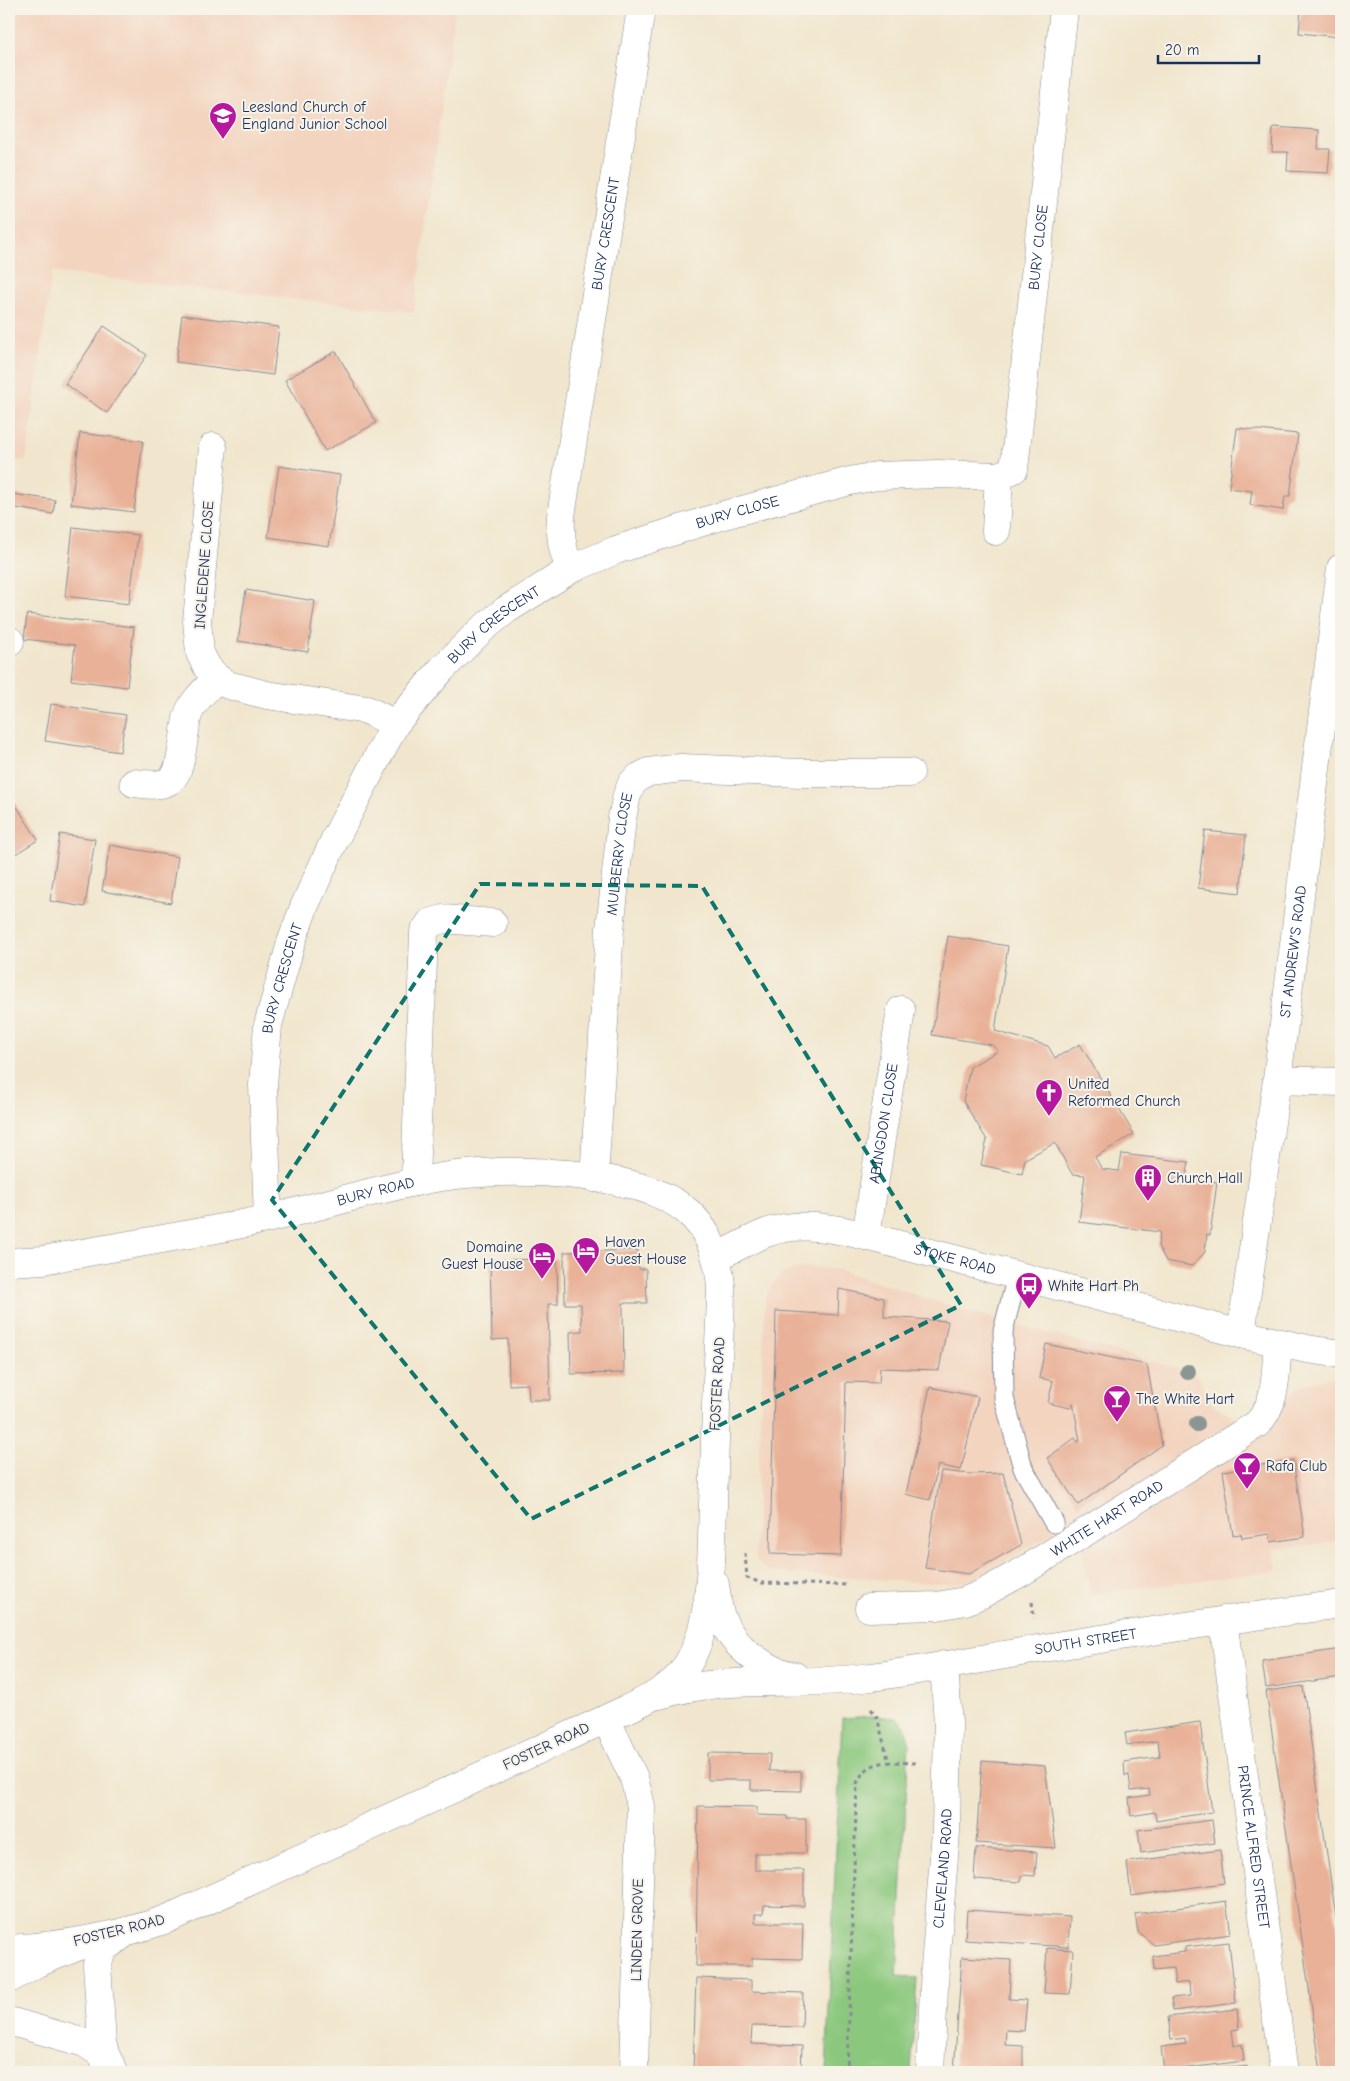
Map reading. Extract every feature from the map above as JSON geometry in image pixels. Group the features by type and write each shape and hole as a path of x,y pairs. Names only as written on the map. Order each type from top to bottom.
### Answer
{"street":[{"name":"BURY CRESCENT","path":"268,1218 263,1085 267,1033 274,997 291,943 320,872 395,724 441,670 480,631 506,610 571,569 561,544 561,516 641,9"},
{"name":"BURY CLOSE","path":"571,569 616,550 697,523 850,481 877,476 938,474 999,476 1014,469 1064,9"},
{"name":"INGLEDENE CLOSE","path":"213,447 197,621 200,653 207,668 228,686 246,691 366,710 395,724"},
{"path":"996,531 999,476"},
{"name":"ST ANDREW'S ROAD","path":"1241,1334 1277,1080 1341,568"},
{"path":"134,784 160,784 168,782 174,777 178,768 189,712 196,700 217,678"},
{"name":"MULBERRY CLOSE","path":"594,1178 610,929 622,818 627,795 632,784 638,777 649,772 681,768 801,773 910,773"},
{"path":"415,1182 424,932 430,923 443,919 492,923"},
{"name":"ABINGDON CLOSE","path":"866,1236 900,1010"},
{"path":"1277,1080 1341,1082"},
{"name":"BURY ROAD","path":"9,1262 43,1260 268,1218 415,1182 445,1177 502,1172 550,1173 594,1178 629,1185 656,1194 672,1201 697,1222 712,1244 716,1256"},
{"name":"STOKE ROAD","path":"716,1256 766,1234 790,1228 823,1227 866,1236 1241,1334 1318,1352 1341,1354"},
{"name":"FOSTER ROAD","path":"9,1949 50,1946 128,1931 184,1912 606,1719 662,1690 676,1678 692,1655 704,1618 711,1550 721,1300 721,1285 716,1256"},
{"name":"WHITE HART ROAD","path":"873,1608 937,1606 966,1601 982,1594 1018,1574 1257,1424 1266,1415 1271,1405 1278,1343"},
{"name":"SOUTH STREET","path":"711,1550 719,1609 726,1628 735,1639 757,1660 776,1672 830,1681"},
{"name":"SOUTH STREET","path":"640,1702 680,1689 710,1683 830,1681 861,1678 1039,1648 1341,1604"},
{"name":"PRINCE ALFRED STREET","path":"1223,1620 1284,2072"},
{"name":"CLEVELAND ROAD","path":"930,2072 935,1967 946,1832 948,1723 944,1665"},
{"name":"LINDEN GROVE","path":"606,1719 631,1770 637,1788 641,1817 638,1859 634,2072"},
{"path":"9,1979 63,1952 128,1931"},
{"path":"114,2072 102,2043 97,1964 103,1949 128,1931"},
{"path":"9,2021 85,2043 100,2053 114,2072"}],"lane":[{"path":"1017,1276 1003,1331 1004,1398 1023,1468 1054,1523"}],"path":[{"path":"711,1550 745,1552 747,1578 762,1583 868,1586 873,1608"},
{"path":"867,1704 877,1717 889,1763"},
{"path":"847,2072 857,1782 863,1771 876,1763 919,1763"}],"highlighted area":[{"path":"480,884 702,886 961,1305 531,1519 272,1200"}],"shaded area":[{"name":"Leesland Church of England Junior School","path":"9,9 455,9 414,312 52,272 26,461 9,460"},
{"path":"807,1267 839,1270 966,1311 1187,1371 1197,1375 1202,1382 1206,1400 1258,1430 1294,1391 1306,1383 1341,1375 1341,1541 1274,1549 1277,1571 1091,1594 1076,1520 974,1579 963,1582 950,1584 768,1572 757,1561 755,1553 765,1299 771,1286 781,1275 792,1270"}],"green space":[{"path":"872,1716 896,1718 905,1726 909,1742 897,1976 917,1978 911,2072 826,2072 842,1718"}],"building":[{"path":"1301,9 1341,9 1339,37 1299,33"},
{"path":"1273,127 1319,130 1318,149 1330,149 1328,173 1287,171 1288,152 1272,152"},
{"path":"182,315 279,327 273,375 176,362"},
{"path":"104,326 147,355 107,413 65,384"},
{"path":"336,351 376,423 325,451 285,380"},
{"path":"1237,428 1298,434 1290,496 1285,496 1283,510 1250,505 1252,491 1229,488"},
{"path":"80,433 143,441 134,512 71,504"},
{"path":"279,466 340,475 329,546 268,537"},
{"path":"12,494 55,500 53,514 10,507"},
{"path":"73,527 138,535 129,604 65,596"},
{"path":"246,590 315,601 308,652 238,641"},
{"path":"27,614 134,627 127,687 71,680 75,645 24,639"},
{"path":"51,704 126,715 120,752 45,741"},
{"path":"9,794 38,840 9,858"},
{"path":"1205,831 1246,835 1240,893 1198,888"},
{"path":"60,834 95,839 85,907 50,901"},
{"path":"110,845 178,857 171,903 102,891"},
{"path":"948,936 1008,946 995,1031 1048,1046 1055,1058 1080,1044 1134,1134 1095,1157 1102,1169 1119,1171 1122,1154 1189,1162 1186,1178 1217,1182 1210,1235 1207,1234 1205,1252 1192,1266 1166,1261 1158,1246 1160,1232 1079,1222 1085,1175 1072,1174 1055,1143 1025,1159 1022,1174 981,1165 987,1140 963,1101 970,1067 998,1051 992,1045 932,1035"},
{"path":"638,1250 639,1269 646,1269 647,1303 623,1303 624,1373 571,1374 570,1332 582,1331 581,1304 565,1304 564,1252"},
{"path":"557,1259 558,1304 548,1304 550,1400 529,1400 528,1384 509,1385 508,1339 492,1340 490,1260"},
{"path":"839,1289 884,1298 884,1317 948,1321 939,1370 880,1368 879,1383 846,1382 841,1556 770,1554 776,1311 838,1315"},
{"name":"The White Hart","path":"1046,1344 1147,1365 1162,1445 1078,1505 1047,1458 1075,1438 1078,1442 1080,1441 1073,1403 1070,1408 1048,1403 1053,1381 1039,1378"},
{"path":"930,1387 978,1397 961,1470 938,1465 930,1500 906,1494"},
{"path":"1293,1460 1305,1537 1271,1542 1270,1534 1242,1538 1241,1534 1233,1535 1223,1471"},
{"path":"941,1471 971,1474 1003,1473 1021,1545 969,1574 925,1568"},
{"path":"1341,1649 1341,1677 1266,1688 1262,1661"},
{"path":"1303,1686 1341,1953 1341,2072 1321,2072 1266,1691"},
{"path":"1200,1722 1212,1812 1156,1821 1155,1812 1131,1816 1129,1798 1150,1795 1149,1789 1131,1791 1129,1775 1125,1776 1124,1762 1160,1757 1158,1741 1127,1745 1125,1733"},
{"path":"708,1753 770,1754 769,1771 801,1771 801,1791 751,1790 751,1780 708,1780"},
{"path":"982,1761 1045,1766 1056,1848 976,1843"},
{"path":"698,1806 757,1807 757,1815 787,1816 787,1819 806,1819 806,1853 755,1853 755,1870 804,1870 804,1906 764,1905 763,1914 755,1914 755,1923 803,1923 802,1959 752,1958 752,1966 696,1966"},
{"path":"1212,1820 1215,1843 1141,1853 1138,1830"},
{"path":"976,1848 1037,1852 1035,1876 1022,1875 1021,1882 974,1879"},
{"path":"1220,1850 1224,1883 1131,1896 1127,1862"},
{"path":"1226,1901 1231,1934 1154,1945 1138,1932 1135,1914"},
{"path":"967,1910 1070,1917 1068,1947 965,1940"},
{"path":"1229,1942 1236,2003 1173,2011 1171,1998 1190,1996 1189,1982 1175,1984 1173,1968 1154,1970 1153,1956 1185,1952 1185,1947"},
{"path":"1047,1948 1073,1950 1070,1994 1044,1993"},
{"path":"962,1957 1011,1960 1009,1999 1027,2000 1024,2031 1006,2030 1005,2045 1023,2046 1023,2072 954,2072"},
{"path":"696,1978 751,1980 751,1991 803,1993 802,2027 752,2026 751,2044 802,2046 801,2072 693,2072"},
{"path":"1237,2009 1239,2029 1232,2030 1234,2046 1242,2044 1244,2061 1164,2071 1161,2047 1186,2044 1185,2038 1171,2040 1168,2017"},
{"path":"1247,2066 1248,2072 1213,2072 1213,2071"}],"place":[{"name":"Leesland Church of England Junior School","path":"223,140"},
{"name":"United Reformed Church","path":"1049,1117"},
{"name":"Church Hall","path":"1148,1202"},
{"name":"Haven Guest House","path":"586,1275"},
{"name":"Domaine Guest House","path":"542,1280"},
{"name":"White Hart Ph","path":"1029,1310"},
{"name":"The White Hart","path":"1117,1423"},
{"name":"Rafa Club","path":"1247,1490"}]}
